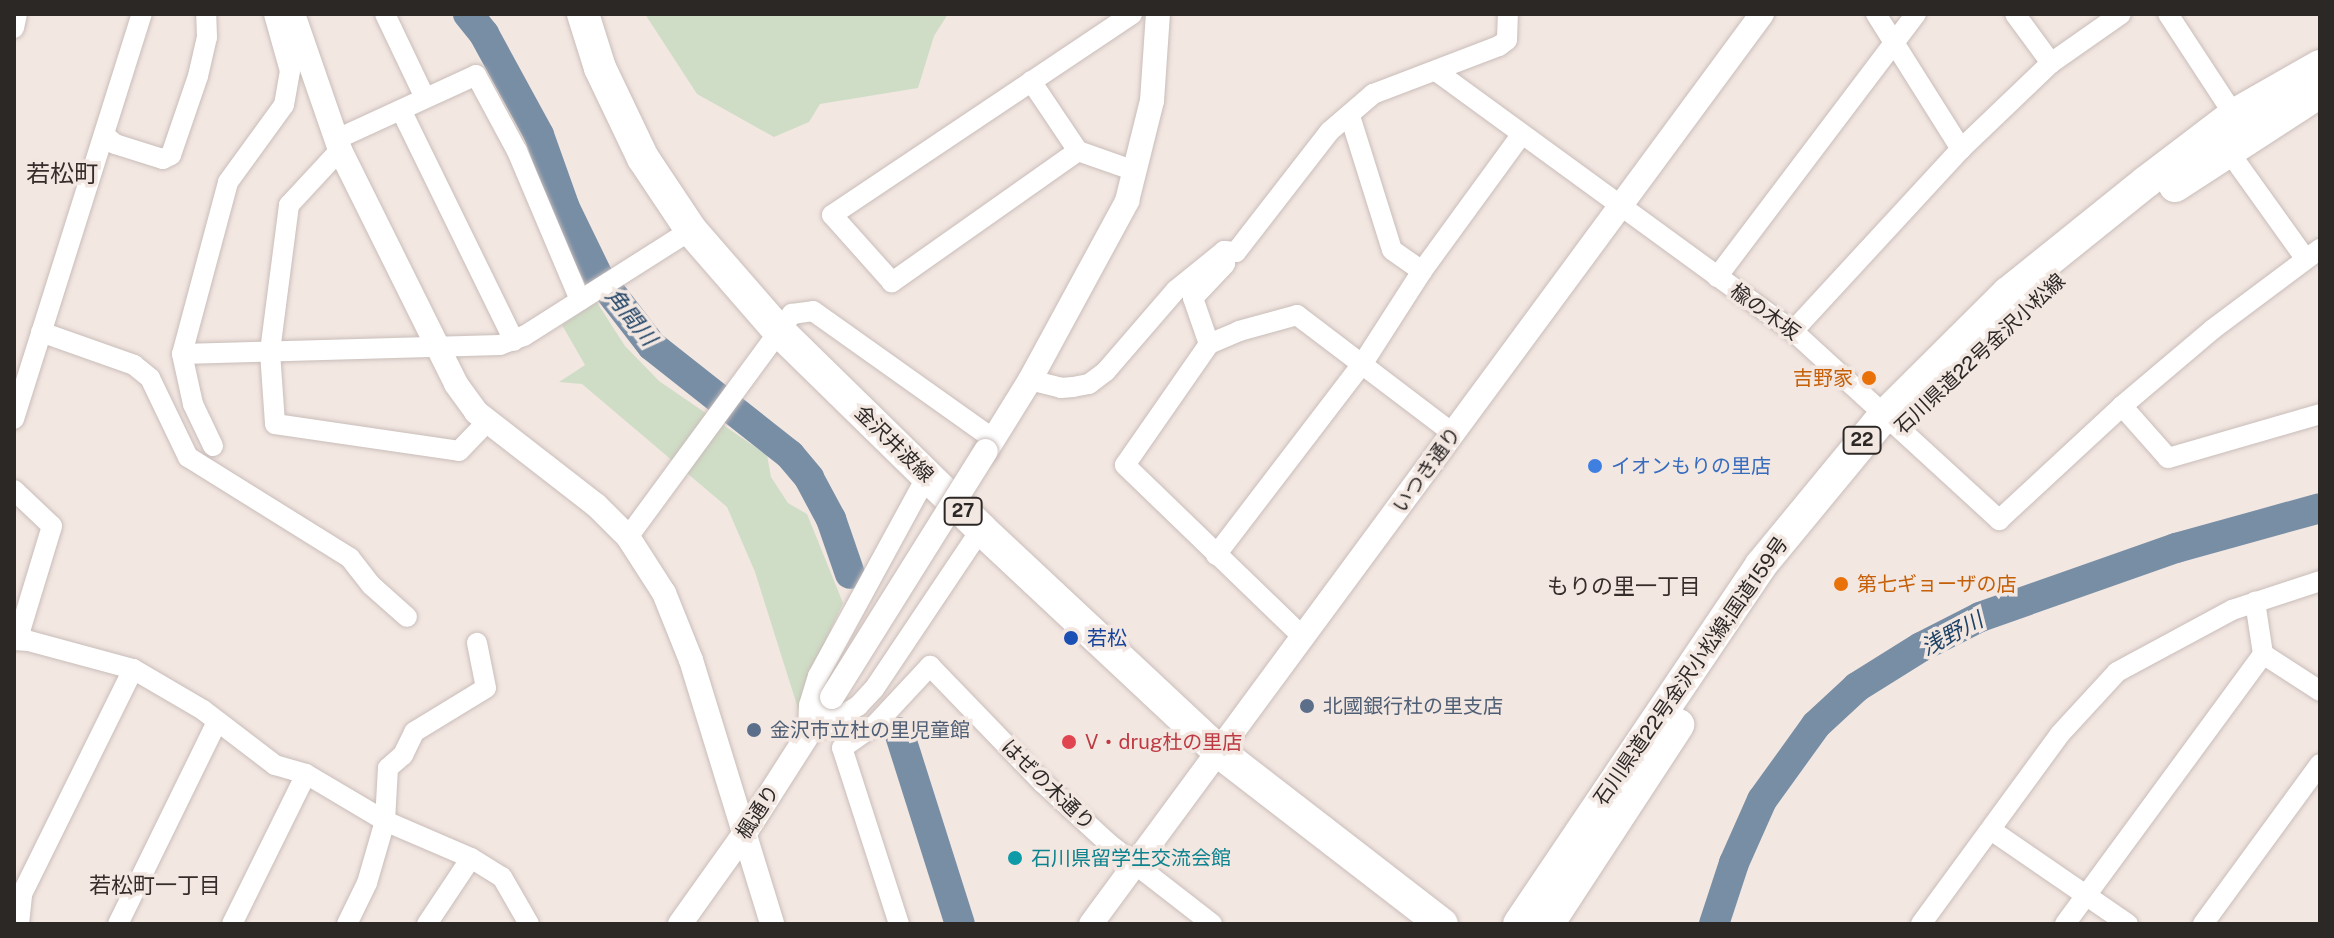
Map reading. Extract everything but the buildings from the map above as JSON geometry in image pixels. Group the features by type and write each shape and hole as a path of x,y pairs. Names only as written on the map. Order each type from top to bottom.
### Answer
{"main road":[{"name":"金沢井波線","path":"583,14 600,68 629,130 691,230 778,330 981,529 1218,751 1442,924"},
{"name":"石川県道22号金沢小松線;国道159号","path":"1519,924 1752,578 2008,293 2234,115 2320,66"},
{"name":"石川県道22号金沢小松線","path":"1548,924 1762,598 1891,423 2149,203 2227,149 2320,92"}],"street":[{"path":"14,28 17,14"},
{"path":"14,419 142,14"},
{"path":"104,135 115,144 163,159 171,155 198,76 207,37 206,14"},
{"path":"213,446 193,404 182,354 228,182 284,105 290,71 274,14"},
{"path":"293,14 339,145 436,349 456,384 488,421 596,505 628,537 664,593 691,660 772,924"},
{"path":"385,14 425,98"},
{"path":"1078,151 892,282 832,215 1132,14"},
{"name":"楓通り","path":"680,924 745,833 1030,380 1127,201 1152,101 1158,14"},
{"path":"1209,344 1193,298 1236,252 1312,151 1373,94 1499,46 1507,40 1508,14"},
{"name":"いつき通り","path":"1091,924 1762,14"},
{"path":"1876,14 1961,149"},
{"path":"1717,277 1916,14"},
{"path":"2015,14 2051,63"},
{"path":"1793,331 1961,149 2051,63 2121,14"},
{"path":"2168,14 2234,115"},
{"name":"楡の木坂","path":"1436,71 1793,331 1999,520 2122,406"},
{"path":"488,421 459,451 275,424 270,352 289,205 339,145 401,110 476,75 517,151 587,296"},
{"path":"1031,81 1078,151 1135,171"},
{"path":"401,110 514,341"},
{"path":"1350,116 1392,250 1422,271"},
{"path":"1216,555 1363,363 1422,271 1521,135"},
{"path":"2227,149 2313,254 2122,406 2168,458 2320,414"},
{"path":"182,354 436,349 484,347 514,341 691,230"},
{"path":"1030,380 1061,388 1089,384 1106,371 1176,290 1224,251 1236,252"},
{"path":"628,537 792,314 813,311 989,445"},
{"path":"1304,638 1125,465 1209,344 1239,331 1297,315 1454,434"},
{"path":"41,332 134,365 150,378 188,457 350,558 371,585 407,617"},
{"path":"808,735 809,705 818,676 927,476"},
{"path":"14,490 52,526 21,628 14,638 133,669 217,722 275,765 306,774 385,821 471,858 502,877 529,924"},
{"path":"808,735 858,706 874,689 981,529"},
{"path":"1921,924 2060,734 2117,672 2175,638 2255,602 2320,581"},
{"path":"2065,924 2263,654 2255,602"},
{"path":"347,924 367,883 385,821 388,768 403,755 414,732 486,688 477,643"},
{"path":"2263,654 2320,691"},
{"name":"はぜの木通り","path":"899,924 842,748 875,725 930,666 1043,783 1134,864 1212,924"},
{"path":"19,924 22,894 133,669"},
{"path":"118,924 217,722"},
{"path":"2203,924 2320,764"},
{"path":"232,924 306,774"},
{"path":"1991,830 2128,924"},
{"path":"427,924 471,858"}],"green space":[{"path":"645,14 948,14 934,36 918,88 820,104 809,122 774,137 697,94"},
{"path":"596,301 625,346 659,381 767,455 771,477 788,503 807,514 843,603 812,670 801,718 755,572 727,507 582,384 559,382 585,365 562,325"}],"waterway":[{"name":"角間川","path":"468,14 484,34 539,135 565,208 598,276 652,346 790,455 809,478 831,519 850,574"},
{"name":"浅野川","path":"1714,924 1734,863 1762,800 1816,725 1857,687 1921,647 1980,617 2176,548 2320,508"},
{"name":"角間川","path":"899,732 960,924"}],"place":[{"name":"吉野家","path":"1869,378"},
{"name":"イオンもりの里店","path":"1595,466"},
{"name":"第七ギョーザの店","path":"1841,584"},
{"name":"若松","path":"1071,638"},
{"name":"北國銀行杜の里支店","path":"1307,706"},
{"name":"金沢市立杜の里児童館","path":"754,730"},
{"name":"V・drug杜の里店","path":"1069,742"},
{"name":"石川県留学生交流会館","path":"1015,858"}],"district":[{"name":"若松町","path":"62,174"},
{"name":"もりの里一丁目","path":"1624,587"},
{"name":"若松町一丁目","path":"155,886"}]}
